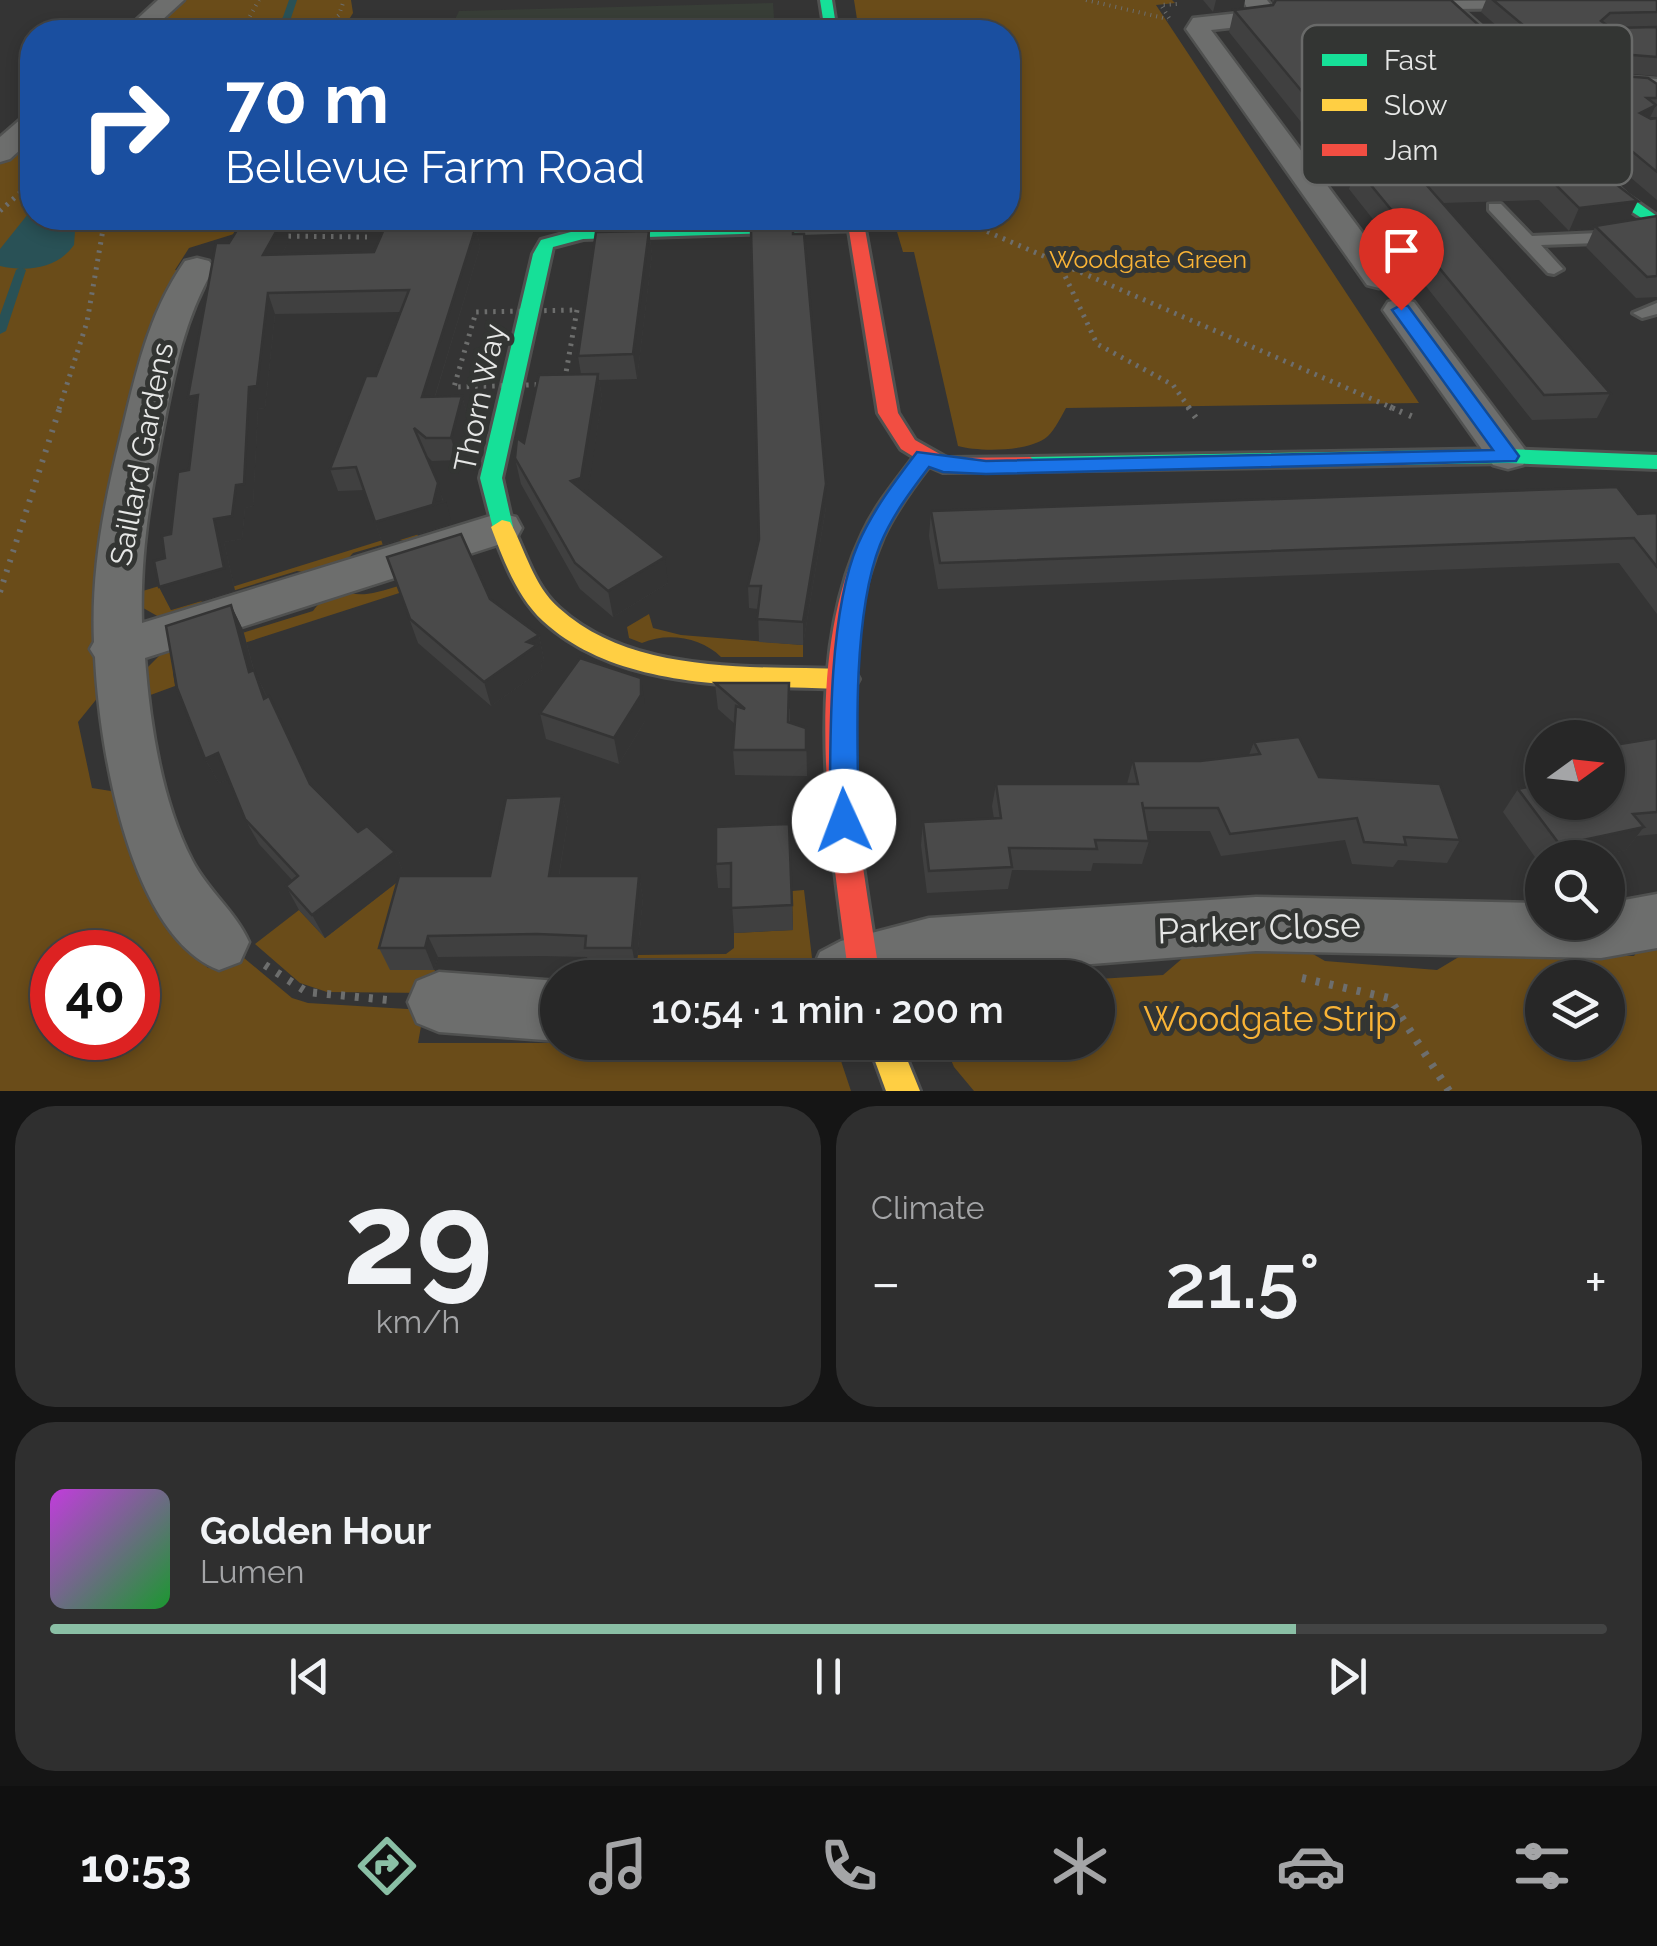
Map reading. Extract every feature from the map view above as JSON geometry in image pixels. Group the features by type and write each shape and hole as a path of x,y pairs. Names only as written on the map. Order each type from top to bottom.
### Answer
{"street":[{"path":"149,20 172,0"},
{"path":"1198,26 1256,20 1263,10 1255,0"},
{"path":"1447,7 1469,25"},
{"path":"1198,26 1302,169"},
{"path":"0,154 20,135"},
{"path":"1313,185 1380,278"},
{"path":"1609,185 1657,225"},
{"name":"Thorn Way","path":"673,230 556,238 541,254 491,478 492,506 500,528 525,578 552,617 598,644 690,668 846,680"},
{"path":"857,230 888,413 897,432 925,457 943,465 1218,462 1498,443 1657,462"},
{"name":"Saillard Gardens","path":"198,268 179,295 167,326 148,402 120,536 116,649 150,821 165,864 188,907 219,942"},
{"path":"1401,310 1498,443"},
{"path":"852,960 846,852 846,680 855,589 869,545 890,504 925,457"},
{"path":"116,649 500,528"},
{"name":"Parker Close","path":"889,960 930,946 1256,924 1600,931 1657,921"},
{"path":"440,1002 540,1009"},
{"path":"891,1060 903,1091"}],"lane":[{"path":"1447,7 1551,4 1556,0"},
{"path":"1495,207 1554,269"},
{"path":"1527,241 1598,238 1657,225"}],"path":[{"path":"1086,0 1163,19 1186,19 1198,26"},
{"path":"0,210 20,192"},
{"path":"0,592 87,322 102,230"},
{"path":"985,230 1445,431 1498,443"},
{"path":"278,236 367,237"},
{"path":"1058,260 1097,344 1172,385 1209,436 1218,462"},
{"path":"1256,924 1298,977 1388,998 1449,1091"},
{"path":"219,942 234,943 306,992 336,998 440,1002"}],"shaded area":[{"path":"773,3 774,20 455,20 459,11"}],"green space":[{"path":"178,0 351,0 353,13 349,20 156,20"},
{"name":"Woodgate Green","path":"854,0 1172,0 1175,3 1156,5 1419,403 1066,408 1048,436 1030,445 991,450 958,446 914,252 903,252 896,230 1020,230 1020,20 857,20"},
{"path":"20,144 20,230 236,230 189,248 175,270 184,271 166,295 154,321 95,597 93,626 99,696 78,722 92,788 117,792 178,937 208,968 232,948 292,998 308,1003 424,1010 418,1043 540,1043 540,1060 841,1060 851,1091 0,1091 0,163"},
{"path":"415,530 421,542 398,540 353,553 340,567 316,574 297,571 203,600 190,613 159,617 138,605 136,593 166,584 171,606"},
{"path":"414,581 421,586 182,663 183,669 173,673 175,686 145,697 145,670 167,648 213,642 313,611 335,593 373,593"},
{"path":"649,614 653,628 681,635 803,645 803,657 721,657 704,645 683,638 642,643 629,638 627,627"},
{"path":"405,876 391,970 435,970 430,993 327,992 300,983 255,944 299,910 325,938"},
{"path":"804,890 812,958 637,960 638,955 726,954 734,948 734,933 793,930 792,891"},
{"name":"Woodgate Strip","path":"1657,942 1657,1091 974,1091 951,1060 1115,1060 1115,978 1163,975 1191,951 1299,946 1325,961 1437,970 1462,955 1634,956 1642,944"}],"water":[{"path":"20,224 20,230 75,230 74,245 67,253 41,267 0,266 0,249"}],"building":[{"path":"1276,0 1451,0 1479,25 1302,25 1302,91 1234,10 1273,5"},
{"path":"1493,0 1657,0 1657,12 1610,13 1601,21 1607,25 1523,25"},
{"path":"1657,27 1657,57 1632,55 1632,28"},
{"path":"1632,77 1648,78 1657,84 1657,98 1647,98 1656,105 1640,113 1657,118 1657,172 1632,151"},
{"path":"1371,185 1427,185 1610,393 1544,395"},
{"path":"1556,185 1617,185 1638,201 1579,208"},
{"path":"1657,216 1657,276 1647,277 1595,226"},
{"path":"237,230 277,230 263,255 374,252 384,230 475,230 422,397 462,396 451,438 426,438 414,428 438,483 433,504 446,501 375,522 356,467 330,469 366,376 376,376 409,290 268,293 257,386 249,387 244,484 236,485 232,516 214,519 224,568 159,587 154,561 165,558 162,536 171,534 178,472 189,470 198,395 188,397 216,243 229,243"},
{"path":"751,230 793,230 793,234 804,234 826,484 803,622 757,619 761,586 748,586 759,539"},
{"path":"649,231 633,354 578,356 596,232"},
{"path":"598,374 581,478 571,481 665,557 608,591 575,563 515,458 517,438 524,443 539,375"},
{"path":"1617,487 1638,514 1657,513 1657,567 1634,538 940,563 931,511"},
{"path":"461,534 490,599 539,635 527,642 537,645 484,682 410,619 387,557"},
{"path":"231,605 249,672 254,670 264,699 269,696 310,784 358,832 367,826 395,852 312,915 286,886 298,876 245,819 218,753 205,759 177,688 166,626"},
{"path":"580,658 641,678 641,695 614,738 540,713"},
{"path":"715,683 789,683 788,722 806,728 806,750 733,750 736,706 745,709"},
{"path":"1299,737 1319,777 1440,784 1460,840 1404,837 1406,845 1364,842 1357,818 1230,834 1218,808 1143,808 1149,841 1095,840 1097,849 1009,848 1012,867 929,871 923,822 1001,818 996,784 1138,784 1133,761 1200,761 1260,754 1254,742"},
{"path":"1657,738 1657,812 1633,814 1644,827 1583,840 1556,840 1541,820 1625,820 1625,743"},
{"path":"562,796 549,876 639,876 632,948 585,948 586,936 537,934 428,936 425,948 379,948 399,876 490,876 506,798"},
{"path":"789,824 792,905 731,908 731,863 716,864 716,827"}],"waterway":[{"path":"285,20 293,0"},
{"path":"0,331 21,270"}],"traffic: fast":[{"path":"826,0 829,20"},
{"path":"1444,0 1472,25"},
{"path":"1607,185 1657,223"},
{"path":"502,527 491,478 541,254 547,244 582,234 739,230"},
{"path":"1030,464 1508,456 1657,462"}],"traffic: slow":[{"path":"502,527 535,595 550,614 578,636 650,663 690,670 846,679"},
{"path":"891,1060 903,1091"}],"traffic: jam":[{"path":"857,230 888,413 908,444 943,465 1030,464"},
{"path":"862,960 840,761 843,652 852,599 873,535 925,457"}],"route":[{"path":"844,821 843,733 855,589 869,545 890,504 925,457 943,465 986,467 1508,456 1401,310"}]}
